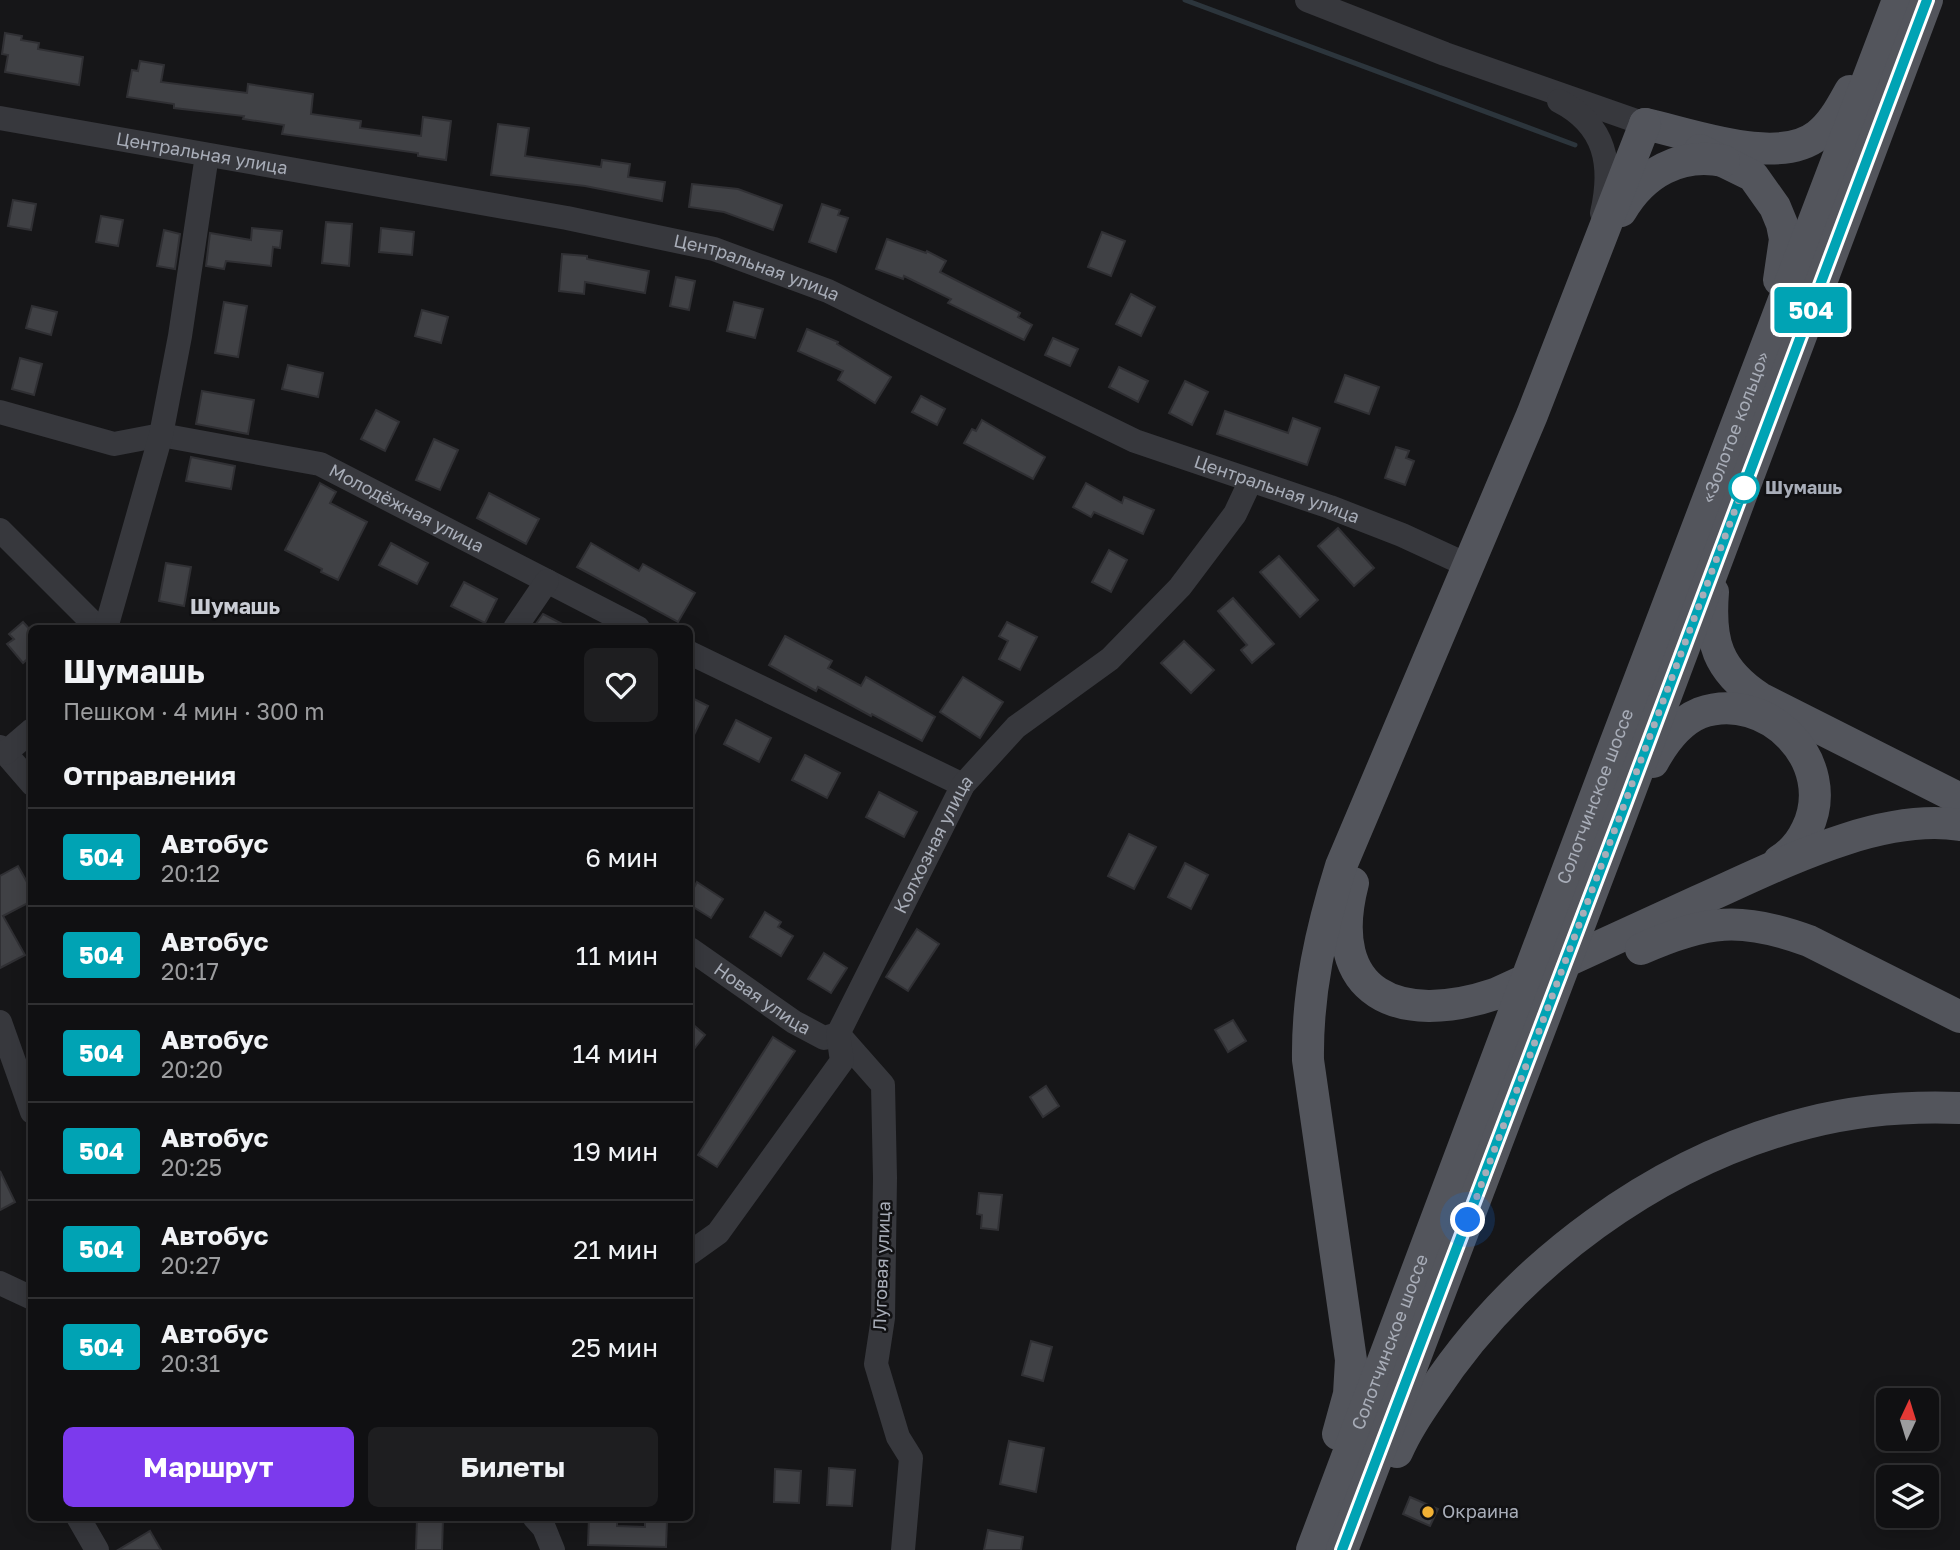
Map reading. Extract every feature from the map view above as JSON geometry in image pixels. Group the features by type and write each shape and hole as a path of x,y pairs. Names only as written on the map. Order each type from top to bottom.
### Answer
{"main road":[{"path":"1645,124 1762,149 1780,149 1807,142 1829,125 1839,110 1851,88 1885,0"},
{"name":"«Золотое кольцо»","path":"1648,656 1898,0"},
{"name":"«Золотое кольцо»","path":"1677,668 1927,0"},
{"path":"1645,124 1753,176 1775,206 1785,239 1759,370"},
{"path":"1306,1550 1349,1394 1351,1360 1308,1060 1309,1016 1318,942 1341,866 1464,574 1490,519 1645,124"},
{"path":"1589,269 1628,200 1649,177 1661,169 1690,159 1725,162"},
{"path":"1715,563 1710,620 1712,634 1724,662 1744,687 1760,698 1960,799"},
{"path":"1464,574 1440,672 1353,881 1347,905 1346,937 1349,952 1356,970 1378,994 1404,1004 1436,1007 1474,1001 1495,994 1754,876 1838,842 1872,831 1919,824 1960,825"},
{"name":"Солотчинское шоссе","path":"1312,1550 1648,656"},
{"name":"Солотчинское шоссе","path":"1342,1550 1677,668"},
{"path":"1620,818 1664,743 1686,721 1713,710 1730,709 1755,714 1779,728 1804,751 1811,765 1816,791 1813,816 1797,846 1786,857 1754,876"},
{"path":"1341,866 1333,924 1337,956 1353,988 1363,1001 1388,1017 1402,1022 1440,1025 1476,1019 1499,1012 1668,937 1733,923 1751,924 1809,941 1960,1017"},
{"path":"1890,984 1960,1026"},
{"path":"1348,1550 1369,1514 1406,1433 1466,1345 1516,1290 1575,1237 1643,1193 1682,1172 1724,1151 1767,1135 1854,1113 1893,1109 1960,1108"}],"street":[{"path":"1307,0 1562,102 1577,112 1599,137 1606,164 1606,196 1589,269"},
{"path":"1446,54 1645,124"},
{"name":"Центральная улица","path":"0,118 567,218 715,249 828,291 1135,441 1402,535 1464,574"},
{"path":"107,625 160,435 180,336 207,155"},
{"path":"0,412 114,444 160,435"},
{"name":"Молодёжная улица","path":"160,435 320,464 632,625"},
{"name":"Колхозная улица","path":"693,1251 718,1233 842,1062 838,1034 963,785 1016,727 1110,659 1180,587 1235,514 1250,482"},
{"path":"0,530 95,625"},
{"path":"517,625 547,581"},
{"path":"693,654 963,785"},
{"path":"28,733 3,750 28,779"},
{"name":"Новая улица","path":"693,951 794,1022 824,1038 838,1034"},
{"path":"0,1022 28,1101"},
{"name":"Луговая улица","path":"838,1034 883,1085 886,1178 883,1318 876,1364 898,1437 911,1458 903,1550"},
{"path":"0,1283 28,1296"},
{"path":"80,1521 97,1550"},
{"path":"538,1521 544,1528 553,1550"}],"building":[{"path":"5,33 22,36 21,40 39,43 38,49 83,57 79,85 5,72 8,55 2,54"},
{"path":"140,61 164,65 161,82 247,93 248,84 313,94 311,114 361,121 360,128 421,136 423,117 451,121 446,160 418,156 418,153 282,134 284,125 243,119 244,116 174,108 174,104 127,97 132,70 138,71"},
{"path":"498,124 529,128 525,156 601,167 602,160 630,164 628,177 665,182 662,201 585,186 491,175"},
{"path":"692,184 738,189 782,205 773,230 724,212 689,207"},
{"path":"13,200 36,204 31,230 8,226"},
{"path":"822,204 840,210 838,215 848,218 836,252 809,242"},
{"path":"101,216 123,220 118,246 96,242"},
{"path":"326,222 352,224 349,266 322,263"},
{"path":"252,228 282,231 280,248 273,247 271,266 226,261 224,269 206,266 210,233 251,240"},
{"path":"381,228 414,232 412,255 379,252"},
{"path":"164,230 180,234 175,269 157,266"},
{"path":"1102,232 1125,241 1111,276 1088,267"},
{"path":"887,239 926,253 927,251 946,261 940,272 1020,313 1018,317 1032,325 1024,340 948,303 951,299 904,276 903,279 876,269"},
{"path":"562,254 587,256 587,259 649,271 645,293 585,282 584,294 559,291"},
{"path":"676,277 695,281 689,310 670,306"},
{"path":"1131,294 1155,307 1141,336 1116,324"},
{"path":"224,302 247,306 238,357 215,353"},
{"path":"734,302 763,309 755,338 727,331"},
{"path":"32,306 57,312 51,335 26,328"},
{"path":"422,310 448,317 441,343 415,336"},
{"path":"807,329 838,342 837,344 891,377 875,403 838,380 843,371 798,351"},
{"path":"1053,338 1078,349 1070,366 1045,355"},
{"path":"20,358 42,364 34,395 12,389"},
{"path":"288,365 323,373 318,397 282,389"},
{"path":"1119,367 1148,381 1138,402 1109,387"},
{"path":"1345,375 1379,387 1369,414 1335,402"},
{"path":"1185,381 1208,392 1192,425 1169,413"},
{"path":"202,391 254,400 248,434 196,424"},
{"path":"921,396 945,409 937,425 912,412"},
{"path":"376,410 399,422 385,451 361,439"},
{"path":"1225,411 1288,433 1293,418 1320,428 1307,465 1217,434"},
{"path":"982,420 1045,457 1033,479 964,443 972,429 976,431"},
{"path":"434,439 458,450 440,490 416,480"},
{"path":"1396,447 1409,451 1406,458 1414,461 1405,485 1385,478"},
{"path":"191,457 235,466 231,489 186,481"},
{"path":"320,483 336,492 330,503 367,522 338,580 285,550"},
{"path":"1086,483 1122,503 1124,497 1154,510 1143,534 1094,512 1091,517 1073,507"},
{"path":"489,493 539,519 526,544 477,518"},
{"path":"1338,528 1374,568 1354,586 1318,546"},
{"path":"391,543 428,563 417,584 379,565"},
{"path":"591,543 639,571 643,564 695,593 678,622 577,567"},
{"path":"1109,550 1127,560 1111,592 1092,582"},
{"path":"1279,556 1318,600 1300,617 1260,572"},
{"path":"166,563 191,567 184,606 159,601"},
{"path":"464,582 497,599 485,623 451,606"},
{"path":"1233,598 1274,644 1252,663 1241,650 1247,645 1218,611"},
{"path":"543,614 564,625 535,625"},
{"path":"23,622 28,628 28,659 23,663 7,644 14,639 9,634"},
{"path":"1007,622 1037,637 1020,670 999,659 1008,641 999,636"},
{"path":"785,636 832,661 828,668 861,686 866,677 935,717 922,741 818,687 816,691 769,665"},
{"path":"1184,641 1214,670 1191,693 1161,663"},
{"path":"963,677 1003,702 980,738 940,712"},
{"path":"693,698 708,706 693,737"},
{"path":"736,720 771,738 759,762 724,744"},
{"path":"805,755 840,773 827,798 792,780"},
{"path":"879,792 917,812 904,837 866,817"},
{"path":"1129,834 1156,847 1134,889 1108,876"},
{"path":"1185,863 1208,875 1191,909 1168,897"},
{"path":"18,866 28,884 28,903 3,916 25,955 0,968 0,876"},
{"path":"697,882 723,899 711,918 693,907 693,889"},
{"path":"765,912 781,922 778,927 793,936 781,956 750,937"},
{"path":"917,929 939,944 908,991 886,977"},
{"path":"824,953 847,968 831,993 808,979"},
{"path":"1233,1020 1246,1041 1228,1052 1215,1030"},
{"path":"693,1025 705,1035 693,1050"},
{"path":"773,1037 795,1051 717,1167 698,1155"},
{"path":"1046,1086 1059,1106 1043,1117 1030,1097"},
{"path":"0,1171 15,1202 0,1210"},
{"path":"979,1193 1002,1195 998,1230 981,1228 982,1215 977,1214"},
{"path":"1031,1341 1052,1347 1043,1381 1022,1375"},
{"path":"1009,1441 1044,1448 1036,1492 1000,1484"},
{"path":"829,1468 855,1470 852,1506 827,1505"},
{"path":"775,1469 801,1471 799,1503 774,1502"},
{"path":"1410,1497 1438,1509 1430,1526 1403,1514"},
{"path":"417,1521 443,1521 442,1550 416,1550"},
{"path":"589,1521 617,1521 617,1526 645,1527 645,1521 667,1521 666,1547 588,1545"},
{"path":"988,1530 1023,1537 1021,1550 984,1550"},
{"path":"150,1531 161,1550 118,1550"}],"waterway":[{"path":"1185,0 1575,145"}],"bus line":[{"name":"504","path":"1342,1550 1927,0"}],"place":[{"name":"Шумашь","path":"1744,488"},
{"name":"Окраина","path":"1428,1512"}],"district":[{"name":"Шумашь","path":"235,607"}],"route":[{"path":"1468,1220 1744,488"}]}
